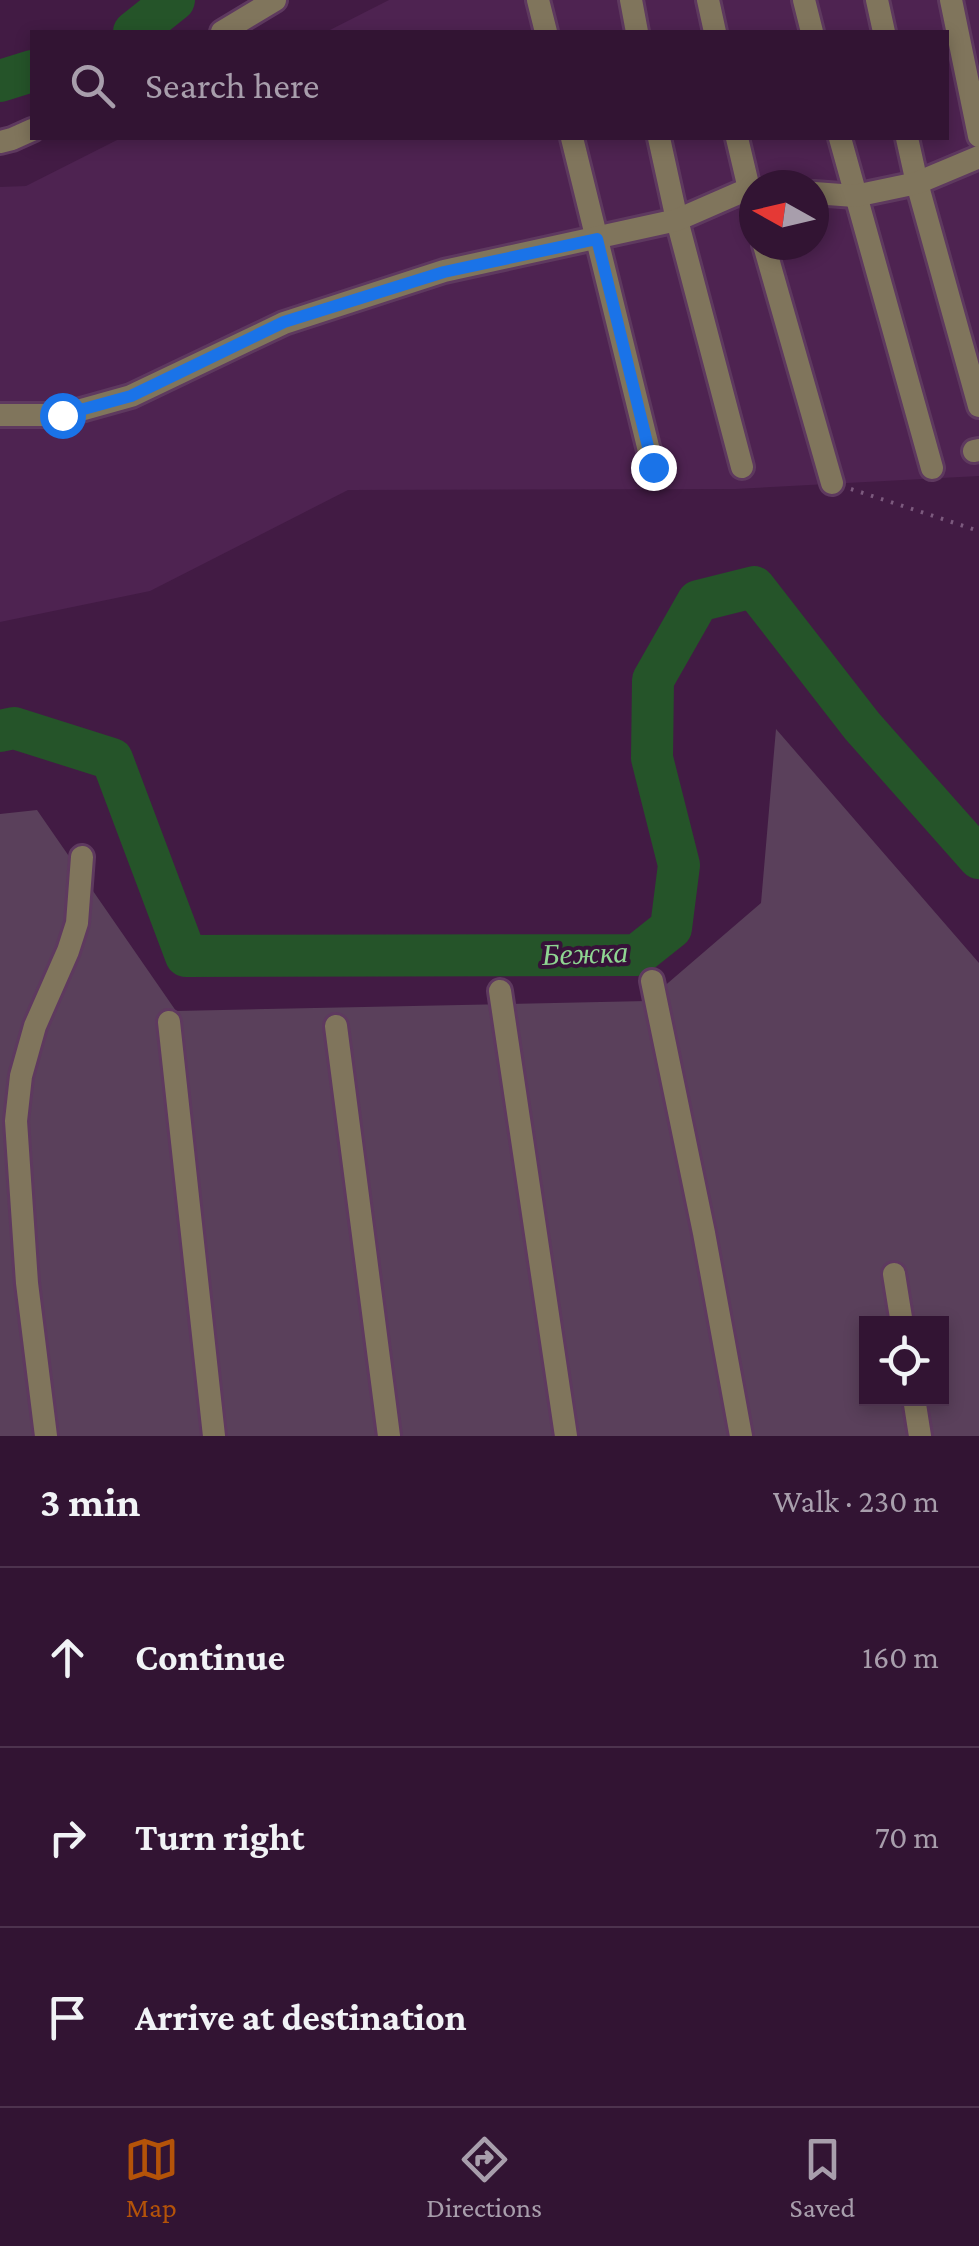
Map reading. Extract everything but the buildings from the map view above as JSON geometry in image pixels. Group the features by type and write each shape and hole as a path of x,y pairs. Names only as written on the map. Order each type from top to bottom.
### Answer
{"lane":[{"path":"225,30 274,0"},
{"path":"538,0 546,30"},
{"path":"631,0 638,30"},
{"path":"708,0 715,30"},
{"path":"804,0 812,30"},
{"path":"877,0 884,30"},
{"path":"951,0 979,136"},
{"path":"0,142 30,131"},
{"path":"572,140 653,467"},
{"path":"660,140 677,220 742,467"},
{"path":"738,140 745,170"},
{"path":"841,140 932,468"},
{"path":"907,140 979,406"},
{"path":"829,194 855,196 917,184 979,157"},
{"path":"0,415 62,415 131,396 284,322 444,272 677,220 739,200"},
{"path":"768,260 832,483"},
{"path":"46,1436 28,1283 16,1121 21,1076 35,1026 77,923 82,857"},
{"path":"652,981 704,1233 740,1436"},
{"path":"500,990 566,1436"},
{"path":"170,1022 214,1436"},
{"path":"336,1026 390,1436"},
{"path":"894,1274 901,1316"},
{"path":"915,1406 920,1436"}],"path":[{"path":"832,483 979,532"}],"shaded area":[{"path":"389,0 979,0 979,476 736,489 348,490 150,591 0,622 0,187 26,186 117,140 949,140 949,30 330,30"},
{"path":"776,729 979,963 979,1436 0,1436 0,814 37,810 176,1011 647,1001 761,903"}],"waterway":[{"name":"Бежка","path":"136,30 174,0"},
{"name":"Бежка","path":"0,81 30,72"},
{"name":"Бежка","path":"0,731 14,728 112,759 186,956 637,955 671,928 679,865 652,758 653,680 698,601 754,587 862,726 979,858"}],"route":[{"path":"62,415 131,396 284,322 444,272 597,239 653,467"}]}
